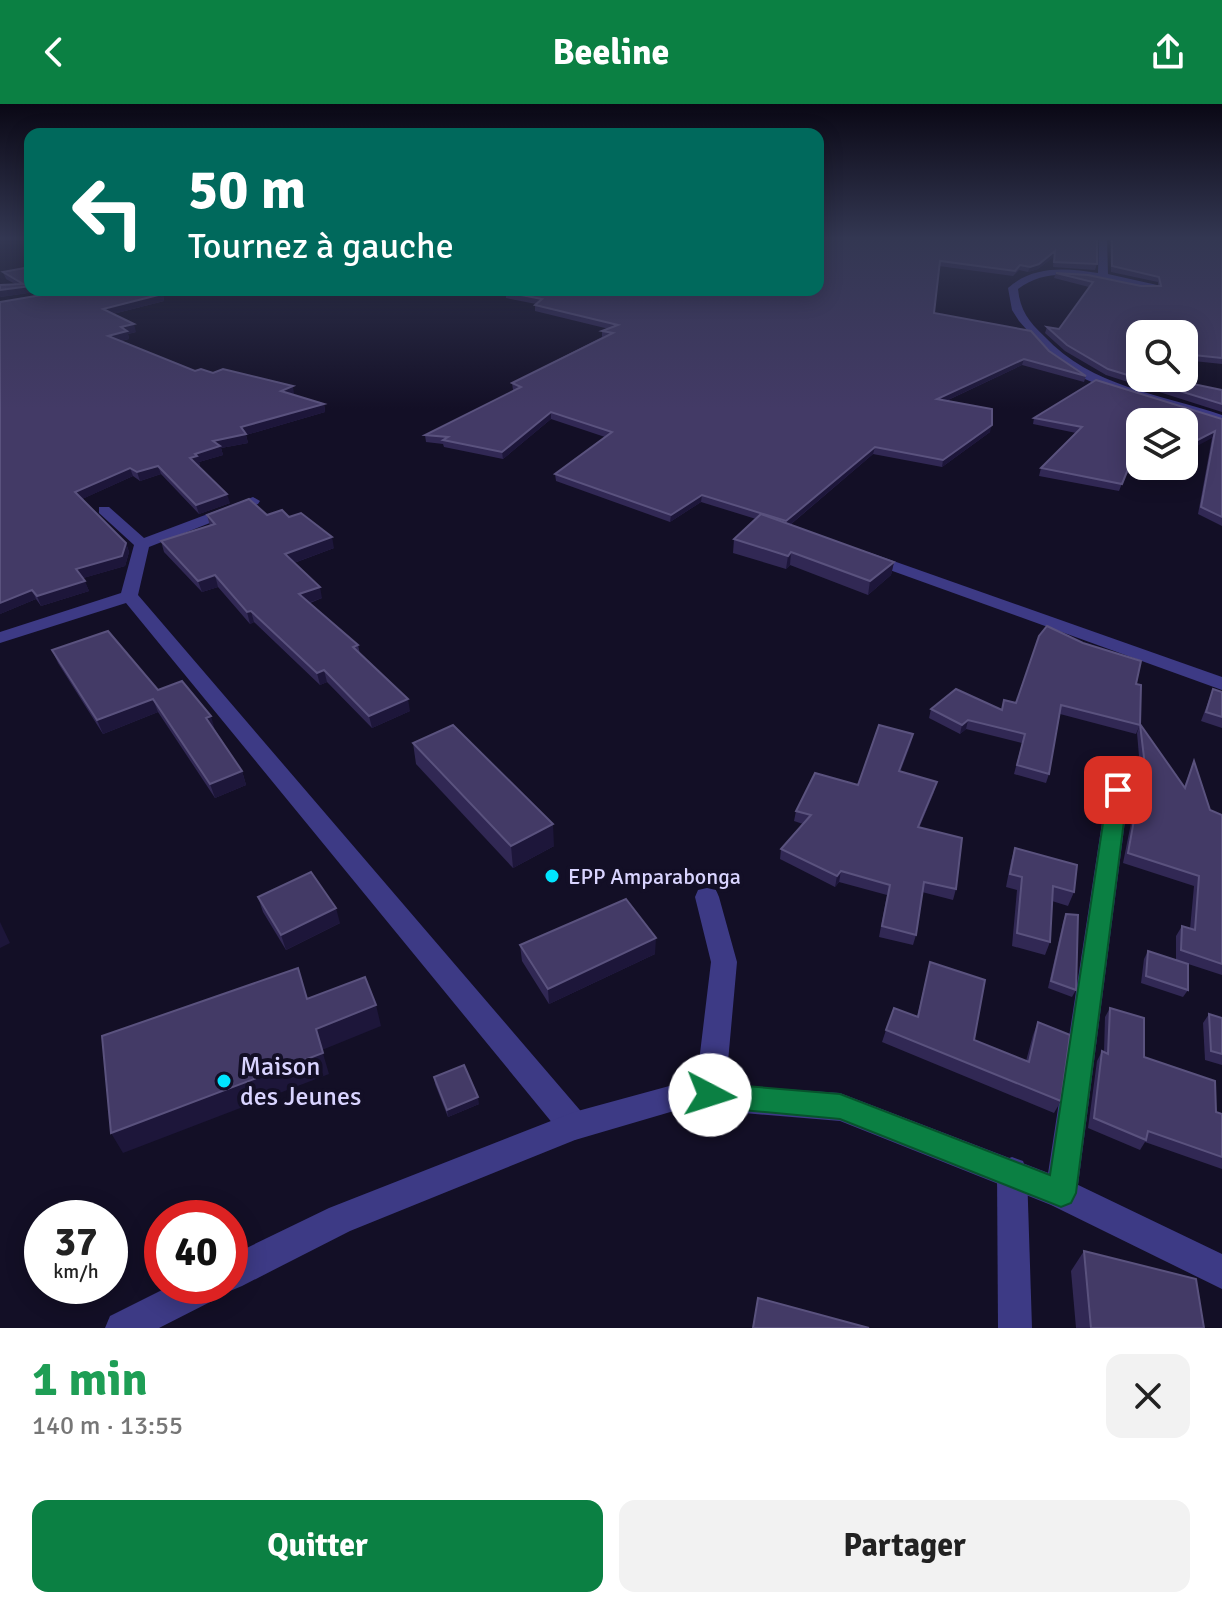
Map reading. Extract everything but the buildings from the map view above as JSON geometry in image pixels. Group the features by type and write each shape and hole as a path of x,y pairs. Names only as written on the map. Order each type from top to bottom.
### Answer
{"street":[{"path":"1014,294 1016,312 1055,357 1083,376 1111,388 1168,400 1222,419"},
{"path":"142,544 253,501"},
{"path":"104,510 142,544"},
{"path":"129,596 142,544"},
{"path":"851,551 1147,660 1222,684"},
{"path":"0,638 129,596"},
{"path":"129,596 574,1126"},
{"path":"1061,1193 1118,790"},
{"path":"707,897 724,962 710,1095"},
{"path":"248,1265 340,1219 574,1126 684,1095 710,1095 840,1107 1061,1193 1222,1272"},
{"path":"1012,1172 1015,1328"},
{"path":"122,1328 170,1304"}],"place":[{"name":"EPP Amparabonga","path":"552,876"},
{"name":"Maison des Jeunes","path":"224,1081"}],"route":[{"path":"710,1095 840,1107 1061,1193 1118,790"}]}
